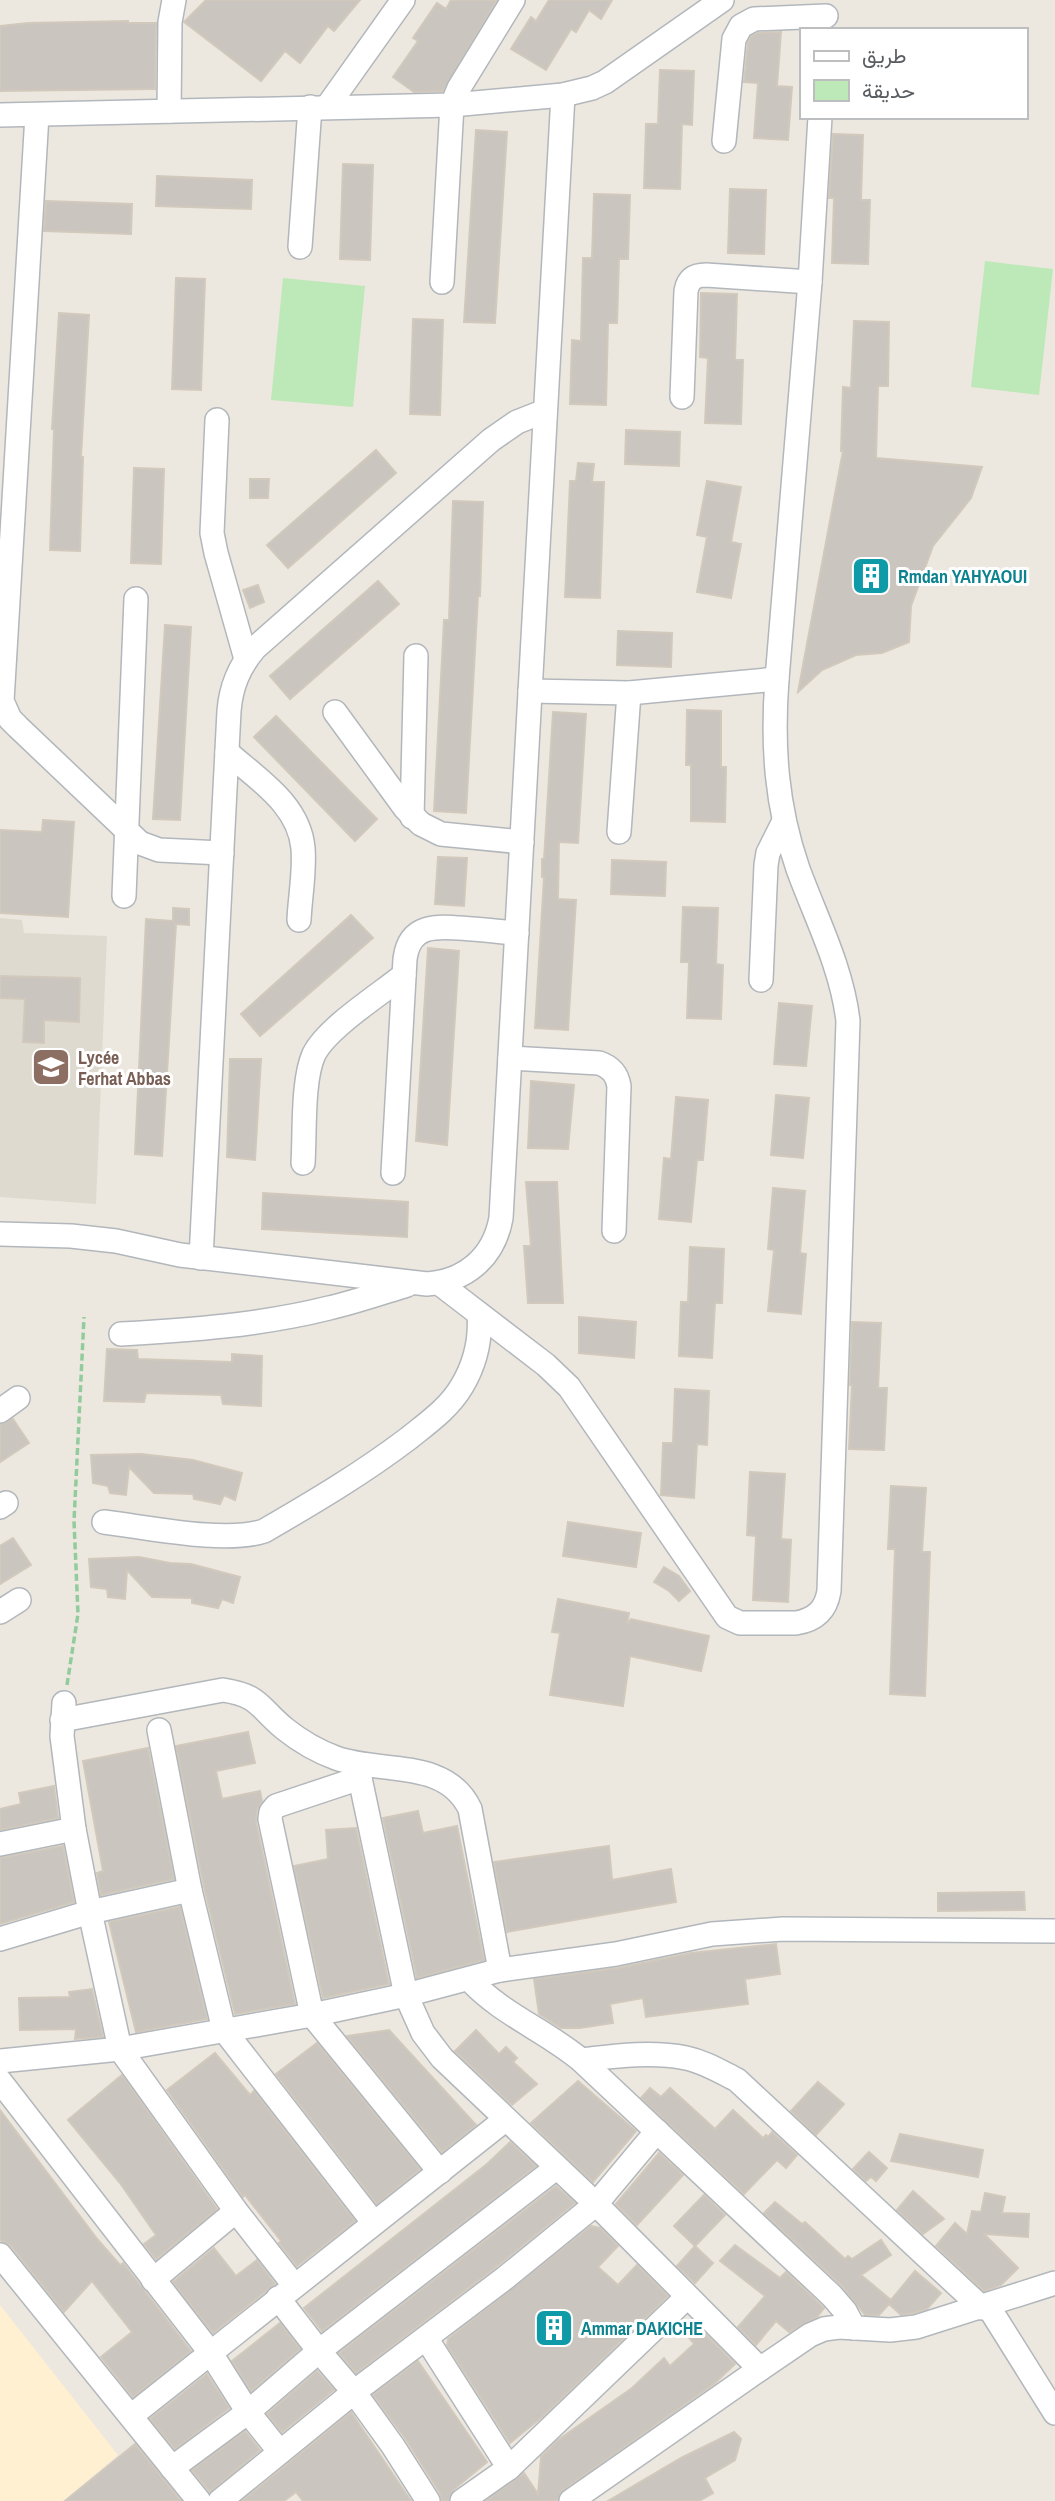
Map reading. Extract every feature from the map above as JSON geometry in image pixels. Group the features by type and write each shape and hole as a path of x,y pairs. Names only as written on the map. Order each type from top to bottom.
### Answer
{"street":[{"path":"169,111 170,22 174,0"},
{"path":"300,247 318,107 403,0"},
{"path":"442,282 452,105 463,81 513,0"},
{"path":"0,116 452,105 563,95 592,89 606,82 722,0"},
{"path":"724,141 734,39 741,26 754,19 825,15"},
{"path":"0,1234 71,1236 116,1241 201,1258 415,1283 451,1280 472,1269 489,1251 499,1229 510,1058 563,95"},
{"path":"37,115 2,701 10,719 140,843 152,849 222,853"},
{"path":"439,1283 546,1365 569,1387 727,1617 740,1623 796,1623 819,1614 829,1591 848,1021 843,989 784,821 777,783 774,743 820,119"},
{"path":"682,397 686,291 690,281 706,275 810,282"},
{"path":"201,1258 230,697 239,670 255,648 491,440 517,422 545,411"},
{"path":"217,420 212,533 246,659"},
{"path":"124,897 136,599"},
{"path":"412,817 416,656"},
{"path":"530,691 629,693 777,679"},
{"path":"619,832 629,693"},
{"path":"335,712 412,817 430,830 441,834 522,842"},
{"path":"227,752 285,803 298,825 303,851 299,920"},
{"path":"761,980 766,864 784,821"},
{"path":"393,1173 404,975 409,943 428,928 517,933"},
{"path":"303,1163 309,1074 314,1054 326,1036 404,975"},
{"path":"510,1058 599,1063 606,1065 615,1074 619,1086 614,1231"},
{"path":"121,1334 179,1331 283,1318 330,1308 415,1283"},
{"path":"104,1522 228,1536 264,1531 367,1468 443,1410 462,1386 469,1372 478,1342 479,1314"},
{"path":"429,2501 354,2392 319,2351 236,2211 120,2049 74,1829 63,1711 223,1690 236,1692 256,1701 282,1727 317,1750 358,1771 439,1777 450,1783 465,1799 470,1809 500,1970"},
{"path":"159,1730 190,1890 224,2030 374,2223"},
{"path":"358,1771 407,1995 415,2018 432,2046 596,2204 760,2369"},
{"path":"358,1771 276,1806 270,1815 312,2015 440,2172"},
{"path":"0,1844 74,1829"},
{"path":"0,1939 90,1912 190,1890"},
{"path":"0,2061 120,2049 312,2015 407,1995 500,1970 616,1954 712,1934 783,1929 1055,1931"},
{"path":"469,1979 496,2005 550,2037 581,2060 832,2296 845,2311 854,2328"},
{"path":"581,2060 630,2055 685,2058 708,2065 737,2080 985,2307 1055,2413"},
{"path":"0,2081 210,2352 248,2412 280,2452"},
{"path":"131,2416 506,2119"},
{"path":"220,2501 354,2392 505,2278 596,2204 657,2132"},
{"path":"172,2468 248,2412 319,2351 556,2168"},
{"path":"153,2280 236,2211"},
{"path":"0,2255 199,2501"},
{"path":"571,2501 760,2369 824,2329 839,2327 890,2330 916,2327 1055,2283"},
{"path":"462,2501 509,2468 687,2297"},
{"path":"426,2338 509,2468"}],"path":[{"path":"63,1711 78,1614 75,1521 84,1317"}],"shaded area":[{"name":"Lycée Ferhat Abbas","path":"0,918 22,920 24,933 107,936 96,1204 0,1197"},
{"path":"0,2305 118,2455 63,2501 0,2501"}],"green space":[{"path":"985,261 1053,269 1039,395 971,387"},
{"path":"283,278 365,286 353,407 271,400"}],"building":[{"path":"206,0 360,0 334,31 328,26 300,63 285,51 261,81 184,22"},
{"path":"451,0 497,0 443,91 414,92 393,77 418,41 413,38 437,3 446,9"},
{"path":"549,0 612,0 601,19 589,10 576,32 571,29 546,70 511,49 531,17 536,21"},
{"path":"128,21 156,23 155,89 0,91 0,26"},
{"path":"781,32 777,86 792,87 788,140 754,138 758,83 744,82 748,43 751,36 758,33"},
{"path":"660,70 694,71 692,125 682,124 680,189 644,188 646,124 658,124"},
{"path":"476,130 507,132 495,323 464,322"},
{"path":"833,134 863,135 861,200 870,200 868,264 832,263 834,198 829,198"},
{"path":"343,164 373,165 370,260 340,259"},
{"path":"157,176 252,180 251,209 156,206"},
{"path":"730,189 766,190 764,254 728,253"},
{"path":"594,194 630,195 628,259 619,259 617,323 608,323 606,405 570,404 572,340 581,341 583,258 592,258"},
{"path":"46,201 132,204 131,234 44,231"},
{"path":"176,278 205,279 201,390 172,389"},
{"path":"701,293 737,294 735,360 743,360 741,424 705,423 708,358 700,357"},
{"path":"59,313 89,315 81,457 80,551 50,550 52,429"},
{"path":"413,319 443,320 440,415 410,414"},
{"name":"Rmdan YAHYAOUI","path":"854,321 889,322 888,386 878,386 876,458 982,467 971,498 933,546 911,606 909,642 882,653 856,655 822,670 798,692 843,451 843,387 851,388"},
{"path":"626,430 680,432 679,466 625,464"},
{"path":"376,450 396,473 288,568 267,545"},
{"path":"578,463 594,464 592,482 604,482 600,598 565,597 570,481 576,481"},
{"path":"134,468 164,469 161,564 131,563"},
{"path":"250,479 269,479 268,498 250,498"},
{"path":"707,481 741,487 731,542 741,544 731,598 697,592 707,537 697,535"},
{"path":"453,501 483,502 480,596 466,813 434,811 444,620 449,620"},
{"path":"378,581 399,604 290,699 270,676"},
{"path":"258,585 264,602 250,608 243,590"},
{"path":"165,625 191,627 180,820 153,819"},
{"path":"618,631 672,633 671,667 617,665"},
{"path":"687,710 721,711 721,767 726,767 725,822 691,821 691,765 686,765"},
{"path":"553,712 586,714 578,843 559,842 558,899 576,900 568,1030 535,1028 544,877 542,859"},
{"path":"276,716 377,819 355,841 254,737"},
{"path":"43,820 74,822 68,917 0,913 0,830 42,832"},
{"path":"438,857 467,858 464,906 435,904"},
{"path":"612,860 666,862 665,896 611,894"},
{"path":"683,907 718,908 716,964 723,965 721,1019 687,1018 689,962 681,962"},
{"path":"173,908 189,909 189,925 176,924 162,1156 135,1154 146,919 173,921"},
{"path":"351,915 373,938 260,1036 241,1014"},
{"path":"428,948 459,951 447,1145 416,1141"},
{"path":"0,976 80,978 79,1022 44,1020 44,1043 23,1042 25,999 0,998"},
{"path":"779,1003 812,1006 806,1066 774,1064"},
{"path":"230,1059 261,1059 255,1160 227,1157"},
{"path":"531,1081 574,1085 568,1149 528,1148"},
{"path":"776,1095 809,1098 803,1158 771,1155"},
{"path":"676,1097 708,1100 703,1160 697,1160 691,1222 659,1219 664,1158 671,1159"},
{"path":"526,1182 557,1182 563,1303 528,1303 524,1246 531,1246"},
{"path":"773,1188 805,1191 800,1253 806,1254 801,1314 768,1311 774,1250 768,1249"},
{"path":"263,1193 408,1202 407,1237 262,1229"},
{"path":"690,1247 724,1249 722,1303 715,1303 712,1358 679,1356 681,1302 688,1302"},
{"path":"579,1317 636,1322 634,1358 579,1353"},
{"path":"852,1322 881,1323 878,1388 887,1388 884,1450 849,1449"},
{"path":"107,1349 137,1350 138,1359 232,1362 232,1354 262,1356 261,1406 223,1404 221,1395 146,1393 144,1402 104,1401"},
{"path":"675,1389 709,1391 707,1445 697,1444 694,1498 661,1495 663,1443 673,1443"},
{"path":"13,1419 29,1443 0,1462 0,1425"},
{"path":"141,1454 193,1460 242,1473 235,1500 224,1495 220,1504 194,1499 193,1494 154,1493 129,1467 126,1495 110,1493 108,1486 93,1483 91,1455"},
{"path":"750,1472 785,1474 781,1539 791,1540 788,1602 753,1600 756,1536 747,1535"},
{"path":"891,1486 926,1488 922,1552 930,1552 925,1696 890,1694 895,1549 888,1549"},
{"path":"568,1522 641,1533 636,1567 563,1556"},
{"path":"13,1538 31,1565 0,1584 0,1546"},
{"path":"139,1557 191,1564 240,1577 233,1603 222,1599 218,1608 192,1603 192,1598 152,1597 127,1570 125,1599 108,1597 107,1589 91,1587 89,1559"},
{"path":"664,1567 679,1576 690,1591 679,1601 654,1582"},
{"path":"558,1599 629,1613 627,1625 631,1619 709,1636 701,1671 630,1656 623,1706 550,1695 560,1633 552,1632"},
{"path":"248,1732 255,1763 216,1771 222,1799 260,1791 262,1801 257,1810 256,1822 295,2004 235,2014 204,1887 176,1746"},
{"path":"148,1748 174,1879 101,1895 97,1873 103,1871 83,1761"},
{"path":"54,1786 58,1818 0,1830 0,1809 21,1804 19,1793"},
{"path":"418,1811 423,1833 457,1826 484,1960 417,1978 383,1818"},
{"path":"356,1828 389,1984 323,1998 294,1866 328,1859 326,1830"},
{"path":"63,1846 74,1902 0,1924 0,1858"},
{"path":"609,1846 612,1880 671,1869 676,1902 507,1932 494,1862"},
{"path":"1024,1892 1025,1910 938,1911 938,1893"},
{"path":"180,1907 207,2019 136,2032 109,1922"},
{"path":"776,1944 780,1974 745,1979 748,2004 646,2017 643,1998 610,2004 613,2023 580,2028 561,2028 539,2014 534,1979 618,1968 691,1953"},
{"path":"92,1989 103,2037 75,2039 76,2029 20,2030 19,1998 70,1997 69,1992"},
{"path":"389,2030 476,2125 442,2152 347,2036"},
{"path":"476,2030 499,2054 506,2047 517,2058 513,2062 537,2084 512,2105 455,2051"},
{"path":"317,2043 420,2169 377,2204 276,2074"},
{"path":"215,2053 250,2095 254,2091 355,2221 297,2266 245,2195 243,2197 167,2090"},
{"path":"122,2075 217,2209 156,2259 144,2244 156,2235 120,2183 68,2120"},
{"path":"578,2081 636,2131 593,2182 531,2123"},
{"path":"818,2082 844,2104 816,2135 791,2111"},
{"path":"650,2088 661,2097 670,2088 715,2129 733,2110 763,2138 772,2132 797,2155 786,2168 777,2160 744,2194 641,2098"},
{"path":"0,2110 98,2240 120,2265 123,2263 191,2351 133,2397 101,2357 132,2332 92,2281 64,2312 11,2246 0,2240"},
{"path":"900,2134 983,2150 978,2177 891,2161"},
{"path":"510,2142 536,2166 322,2331 304,2308 487,2164"},
{"path":"869,2152 887,2168 876,2181 871,2177 866,2181 853,2169"},
{"path":"659,2153 683,2175 637,2225 616,2204"},
{"path":"556,2186 575,2203 496,2267 356,2373 339,2353"},
{"path":"913,2191 944,2219 923,2234 897,2210"},
{"path":"985,2193 1005,2197 1002,2213 1029,2214 1028,2237 984,2234 1018,2268 1001,2285 984,2291 936,2246 955,2223 967,2234 972,2211 981,2212"},
{"path":"704,2195 725,2215 695,2246 674,2226"},
{"path":"775,2202 802,2224 805,2222 845,2259 848,2256 852,2259 881,2240 891,2255 861,2275 891,2300 915,2271 941,2293 927,2309 901,2315 889,2304 879,2315 865,2315 842,2286 764,2213"},
{"name":"Ammar DAKICHE","path":"591,2226 600,2228 618,2246 598,2267 618,2285 637,2265 668,2296 542,2417 510,2443 447,2345 448,2339"},
{"path":"735,2245 780,2278 786,2272 824,2308 817,2317 789,2332 776,2321 756,2345 738,2327 765,2296 720,2261"},
{"path":"695,2246 713,2263 695,2283 677,2266"},
{"path":"214,2248 236,2276 257,2260 275,2284 213,2333 173,2282"},
{"path":"280,2323 300,2349 251,2391 232,2361"},
{"path":"697,2326 735,2364 715,2383 563,2490 557,2501 486,2501 524,2473 538,2494 541,2457 558,2440 632,2388 664,2358 670,2366 694,2344 687,2335"},
{"path":"418,2361 487,2462 453,2490 448,2501 442,2501 440,2493 405,2438 373,2395"},
{"path":"317,2371 334,2390 282,2432 267,2414"},
{"path":"207,2374 229,2408 175,2449 150,2419"},
{"path":"351,2412 411,2501 303,2501 296,2492 284,2501 242,2501"},
{"path":"245,2431 260,2450 210,2492 192,2470"},
{"path":"734,2432 741,2439 735,2460 705,2478 713,2493 699,2501 608,2501 681,2458"},
{"path":"135,2444 181,2501 65,2501"}],"place":[{"name":"Rmdan YAHYAOUI","path":"871,576"},
{"name":"Lycée Ferhat Abbas","path":"51,1067"},
{"name":"Ammar DAKICHE","path":"554,2328"}]}
